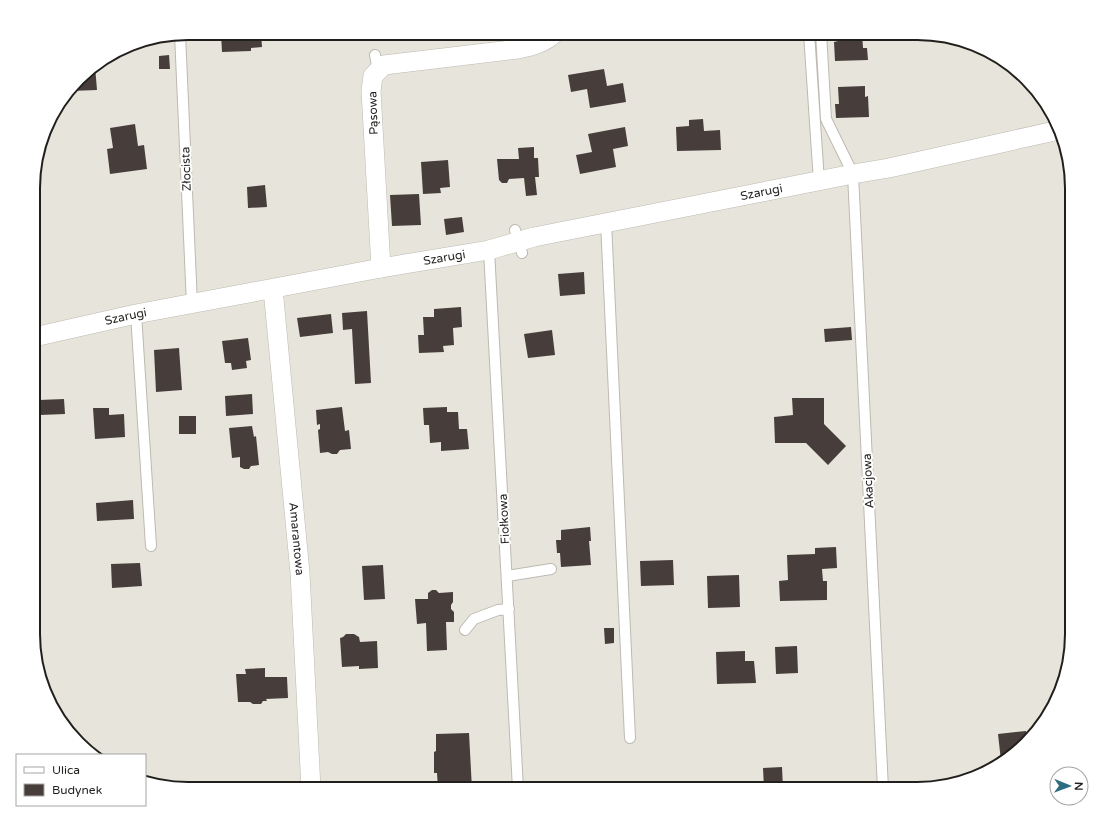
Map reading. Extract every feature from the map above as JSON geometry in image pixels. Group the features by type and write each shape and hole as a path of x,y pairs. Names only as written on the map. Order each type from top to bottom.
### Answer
{"street":[{"name":"Pąsowa","path":"381,268 371,91 377,63 384,65 459,52 518,49 534,46 547,40"},
{"name":"Szarugi","path":"40,336 136,314 381,268 489,250 518,242 597,229 853,174 889,168 1054,131"},
{"name":"Amarantowa","path":"273,289 300,574 312,782"}],"lane":[{"name":"Złocista","path":"180,40 192,304"},
{"path":"809,40 819,182"},
{"path":"821,40 826,119 853,174"},
{"name":"Akacjowa","path":"853,174 883,782"},
{"path":"597,229 630,738"},
{"name":"Fiołkowa","path":"489,250 518,782"},
{"path":"136,314 152,546"},
{"path":"507,576 551,570"},
{"path":"464,630 474,619 498,610 509,609"}],"building":[{"path":"221,40 262,40 262,47 251,48 251,51 222,52"},
{"path":"862,40 863,48 867,48 868,60 835,61 834,42"},
{"path":"169,55 170,69 159,69 159,56"},
{"path":"604,69 607,86 623,83 626,102 590,108 587,89 571,92 568,75"},
{"path":"96,73 97,90 77,91 83,83"},
{"path":"865,86 865,97 868,96 869,117 836,118 835,104 839,104 838,87"},
{"path":"703,119 704,131 720,130 721,150 677,151 676,127 689,126 689,120"},
{"path":"135,124 138,146 144,145 147,169 110,174 107,149 113,148 110,128"},
{"path":"625,127 628,146 613,149 616,167 580,174 576,155 592,152 588,134"},
{"path":"534,147 534,158 538,158 539,177 535,177 537,195 526,196 524,178 509,179 507,183 502,183 499,180 497,159 519,159 518,148"},
{"path":"448,160 450,187 440,188 441,193 423,194 421,162"},
{"path":"265,185 267,207 248,208 247,187"},
{"path":"419,194 421,225 392,226 390,195"},
{"path":"462,217 464,232 446,235 444,219"},
{"path":"584,272 585,294 560,296 558,274"},
{"path":"461,307 462,327 453,328 454,345 443,346 444,352 419,353 418,335 424,335 423,317 434,317 434,309"},
{"path":"367,311 371,383 355,384 352,329 343,330 342,313"},
{"path":"331,314 333,333 300,337 297,318"},
{"path":"851,327 852,340 825,342 824,329"},
{"path":"552,330 555,355 528,358 524,334"},
{"path":"248,338 251,360 246,361 247,368 232,370 231,363 225,363 222,341"},
{"path":"179,348 182,390 156,392 154,350"},
{"path":"252,394 253,414 226,416 225,396"},
{"path":"792,398 824,398 824,424 846,446 828,465 806,443 775,443 774,417 793,415"},
{"path":"64,399 65,414 40,415 40,400"},
{"path":"342,407 345,431 349,430 351,449 340,450 337,454 328,452 320,453 318,430 320,429 320,424 317,425 316,410"},
{"path":"447,407 447,412 458,412 459,429 467,429 469,449 441,451 441,442 430,443 429,425 424,425 423,408"},
{"path":"93,408 109,408 109,415 124,414 125,437 95,439"},
{"path":"179,416 196,416 196,434 179,434"},
{"path":"252,426 254,437 256,436 259,465 251,466 249,469 244,469 240,467 240,457 232,458 229,428"},
{"path":"133,500 134,519 97,521 96,503"},
{"path":"590,527 591,541 589,541 591,565 561,567 560,553 557,553 556,540 561,540 561,530"},
{"path":"836,547 837,568 822,569 823,581 827,581 827,600 780,601 779,581 788,580 787,555 815,554 815,548"},
{"path":"673,560 674,585 641,586 640,561"},
{"path":"140,563 142,586 112,588 111,564"},
{"path":"383,565 385,599 364,600 362,566"},
{"path":"739,575 740,607 708,608 707,576"},
{"path":"432,590 436,590 439,593 453,592 451,609 454,612 454,622 446,622 447,650 427,651 426,623 417,624 415,599 428,599 428,593"},
{"path":"604,628 614,628 614,643 605,644"},
{"path":"346,634 354,634 359,637 360,642 377,641 378,668 359,669 359,666 342,667 340,638"},
{"path":"797,646 798,673 776,674 775,647"},
{"path":"745,651 745,661 754,661 756,683 717,684 716,652"},
{"path":"265,668 265,677 287,677 288,698 266,699 267,701 263,701 261,704 238,702 236,674 246,674 245,669"},
{"path":"1026,731 1026,733 1022,739 1000,756 998,734"},
{"path":"469,733 472,782 438,782 437,773 434,773 436,734"},
{"path":"782,767 783,782 764,782 763,768"}]}
